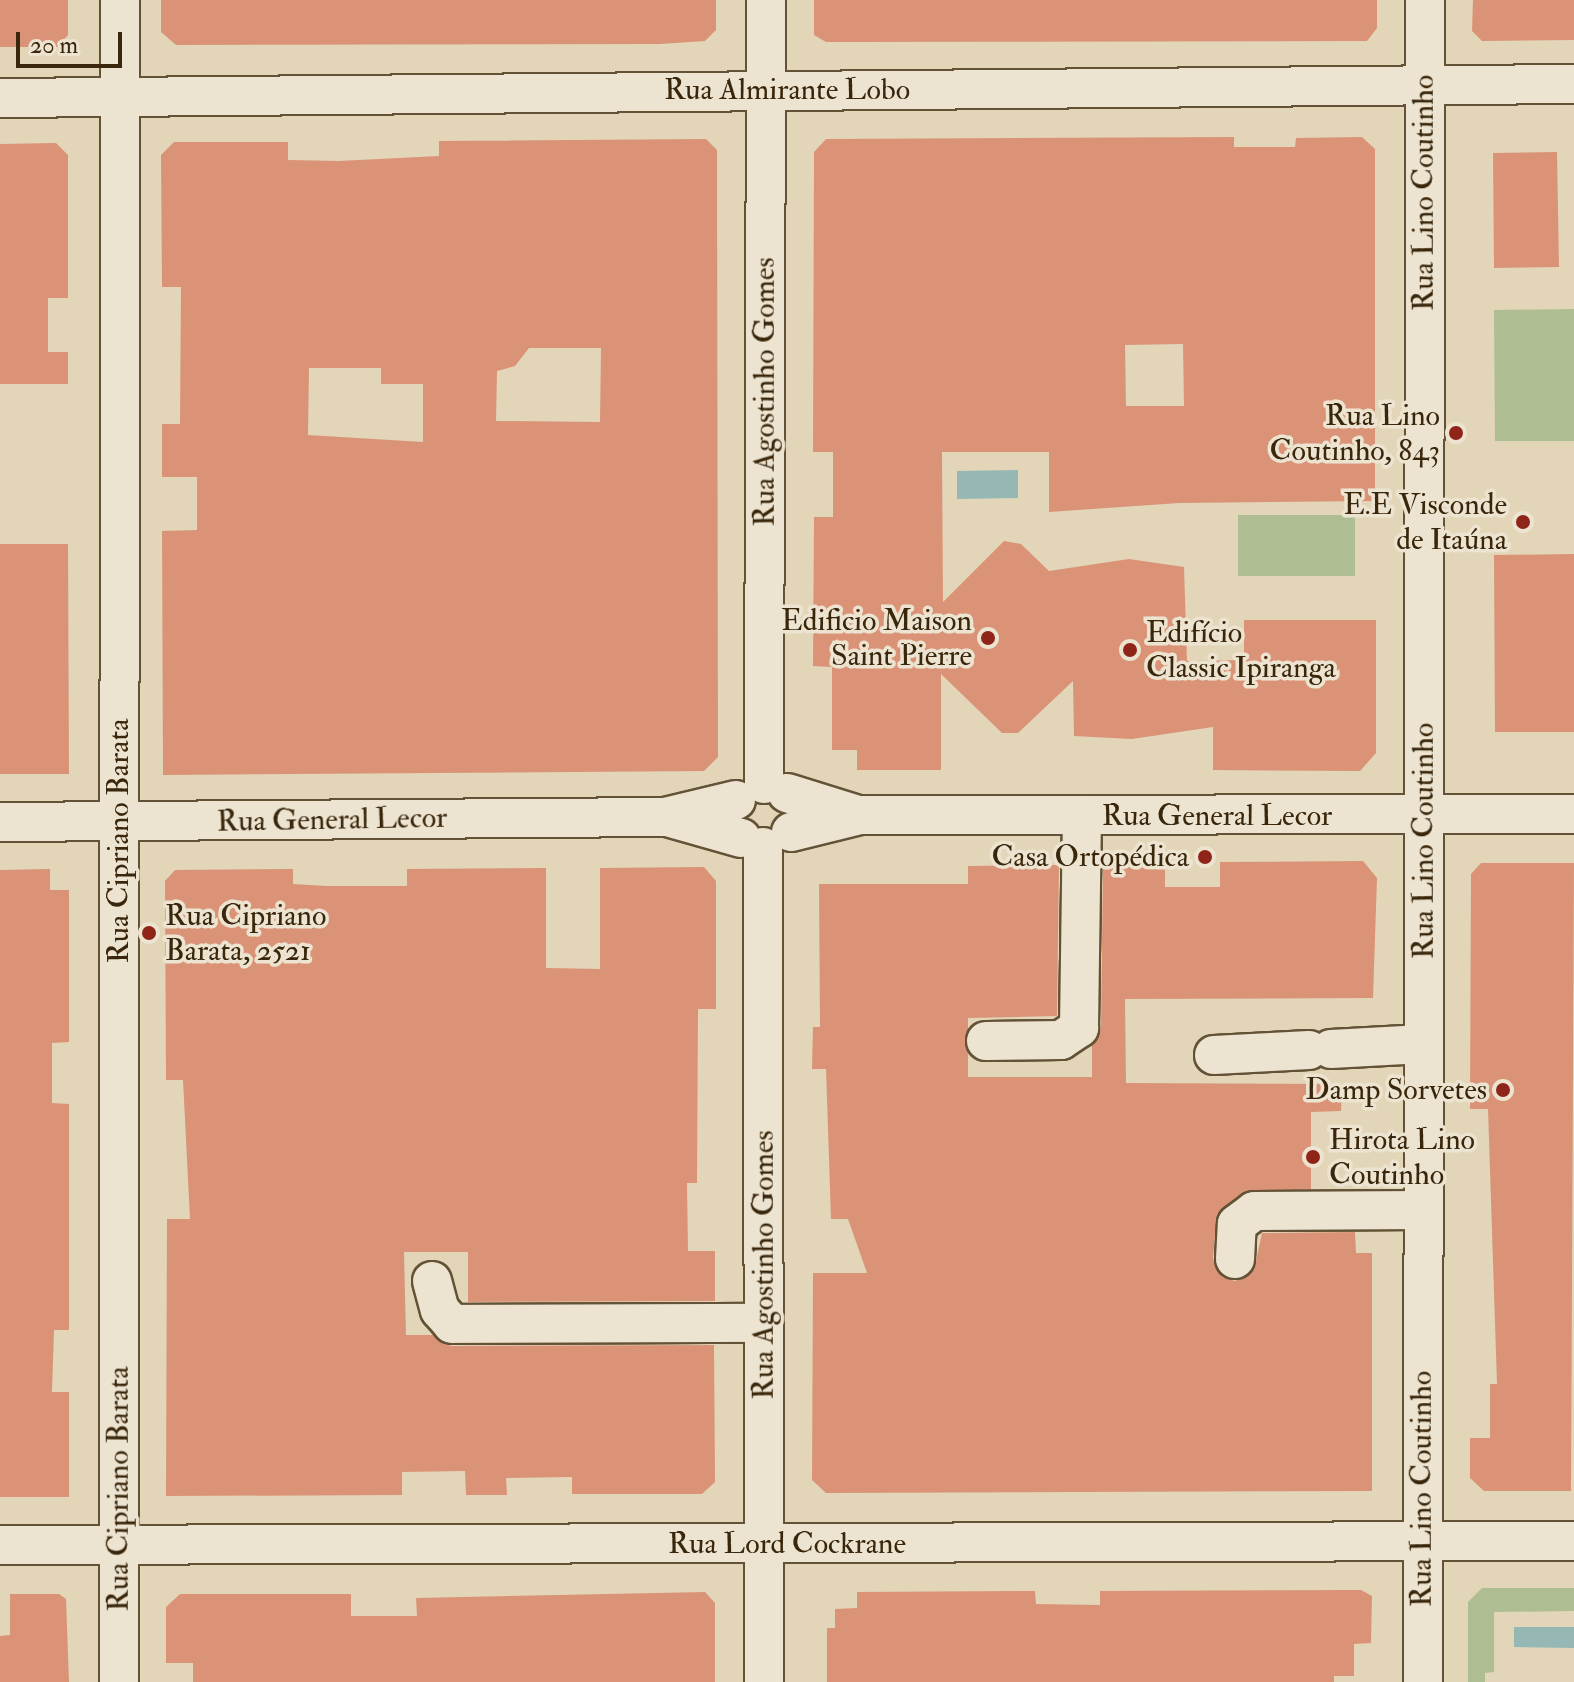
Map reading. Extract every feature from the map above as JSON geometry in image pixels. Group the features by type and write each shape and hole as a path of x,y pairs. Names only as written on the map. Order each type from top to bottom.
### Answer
{"street":[{"name":"Rua Cipriano Barata","path":"119,1682 120,0"},
{"name":"Rua Agostinho Gomes","path":"762,792 766,0"},
{"name":"Rua Lino Coutinho","path":"1423,1682 1425,0"},
{"name":"Rua Almirante Lobo","path":"0,98 1574,84"},
{"name":"Rua General Lecor","path":"665,817 762,792 860,815 1574,814"},
{"path":"762,792 795,812 765,839 732,820 762,792"},
{"name":"Rua General Lecor","path":"0,822 665,817 765,839 860,815"},
{"path":"986,1041 1061,1040 1079,1028 1082,816"},
{"name":"Rua Agostinho Gomes","path":"764,1682 765,839"},
{"path":"1214,1055 1423,1044"},
{"path":"1235,1259 1237,1224 1254,1211 1423,1210"},
{"path":"432,1281 440,1310 452,1324 763,1323"},
{"name":"Rua Lord Cockrane","path":"0,1545 1574,1541"}],"green space":[{"path":"1574,309 1574,441 1495,441 1494,310"},
{"path":"1238,515 1355,515 1355,576 1238,576"},
{"path":"1482,1588 1574,1588 1574,1611 1494,1612 1494,1672 1485,1673 1485,1682 1468,1682 1468,1602"}],"water":[{"path":"1018,470 1018,498 957,499 957,471"},
{"path":"1514,1627 1574,1627 1574,1648 1514,1647"}],"building":[{"path":"0,0 68,0 68,35 57,47 0,47"},
{"path":"161,0 716,0 716,30 705,41 660,44 176,45 161,32"},
{"path":"814,0 1377,0 1377,28 1367,41 826,42 814,35"},
{"path":"1473,0 1574,0 1574,40 1482,41 1472,31"},
{"path":"1234,137 1234,147 1295,147 1296,138 1362,137 1375,149 1375,501 1179,503 1049,512 1049,452 942,452 943,602 1004,541 1021,544 1049,571 1129,559 1184,567 1187,661 1244,660 1244,620 1376,620 1376,753 1360,771 1213,770 1213,727 1132,739 1074,736 1073,681 1018,733 1002,733 941,674 941,770 857,770 857,750 832,750 832,667 813,666 814,517 833,517 833,452 813,452 814,152 826,139","holes":["1183,344 1184,406 1126,406 1125,345"]},
{"path":"706,139 717,150 718,757 704,771 163,775 162,531 197,530 197,477 162,477 162,424 180,424 181,287 162,287 161,155 174,142 288,142 288,160 439,156 439,141","holes":["529,348 601,348 600,422 496,421 497,371 515,366","309,368 381,368 381,384 423,384 423,442 308,435"]},
{"path":"56,143 68,155 68,298 48,298 48,352 68,352 68,384 0,384 0,144"},
{"path":"1557,152 1559,267 1494,268 1493,153"},
{"path":"0,544 68,544 69,774 0,774"},
{"path":"1574,554 1574,732 1495,732 1494,555"},
{"path":"1363,861 1377,878 1373,998 1125,999 1126,1083 1342,1084 1341,1111 1311,1112 1311,1189 1241,1194 1217,1214 1213,1258 1222,1277 1235,1281 1254,1270 1262,1233 1355,1232 1356,1253 1372,1253 1372,1491 826,1493 812,1480 813,1273 867,1273 848,1219 831,1219 826,1069 812,1069 813,1027 820,1027 819,884 968,884 968,866 1059,865 1057,1016 968,1018 968,1077 1092,1077 1092,1045 1101,1028 1103,864 1165,863 1165,887 1220,887 1220,862"},
{"path":"1481,863 1574,863 1571,1491 1484,1491 1470,1478 1470,1438 1490,1438 1490,1384 1497,1384 1488,1109 1470,1109 1471,874"},
{"path":"704,867 716,881 716,1009 698,1009 697,1183 687,1183 688,1251 715,1251 715,1301 468,1302 468,1252 404,1252 406,1335 433,1335 451,1346 714,1345 715,1482 702,1494 572,1494 572,1477 506,1478 507,1495 466,1495 465,1471 402,1472 402,1495 166,1496 167,1219 190,1219 183,1080 166,1080 165,881 175,870 293,869 293,884 407,886 407,869 546,868 546,968 600,969 600,868"},
{"path":"50,869 50,890 69,890 69,1042 52,1043 52,1103 69,1104 69,1330 54,1330 52,1392 69,1392 69,1497 0,1497 0,870"},
{"path":"1361,1590 1372,1596 1371,1643 1354,1644 1354,1676 1334,1676 1334,1682 827,1682 827,1628 835,1628 835,1609 857,1608 857,1592 1035,1591 1036,1604 1100,1605 1100,1591"},
{"path":"705,1592 715,1603 715,1682 193,1682 193,1663 166,1663 166,1607 180,1594 351,1594 351,1616 417,1616 416,1598"},
{"path":"10,1594 59,1594 66,1599 69,1682 0,1682 0,1636 10,1635"}],"place":[{"name":"Rua Lino Coutinho, 843","path":"1456,433"},
{"name":"E.E Visconde de Itaúna","path":"1523,522"},
{"name":"Edificio Maison Saint Pierre","path":"988,638"},
{"name":"Edifício Classic Ipiranga","path":"1130,650"},
{"name":"Casa Ortopédica","path":"1205,857"},
{"name":"Rua Cipriano Barata, 2521","path":"149,933"},
{"name":"Damp Sorvetes","path":"1503,1090"},
{"name":"Hirota Lino Coutinho","path":"1313,1157"}]}
